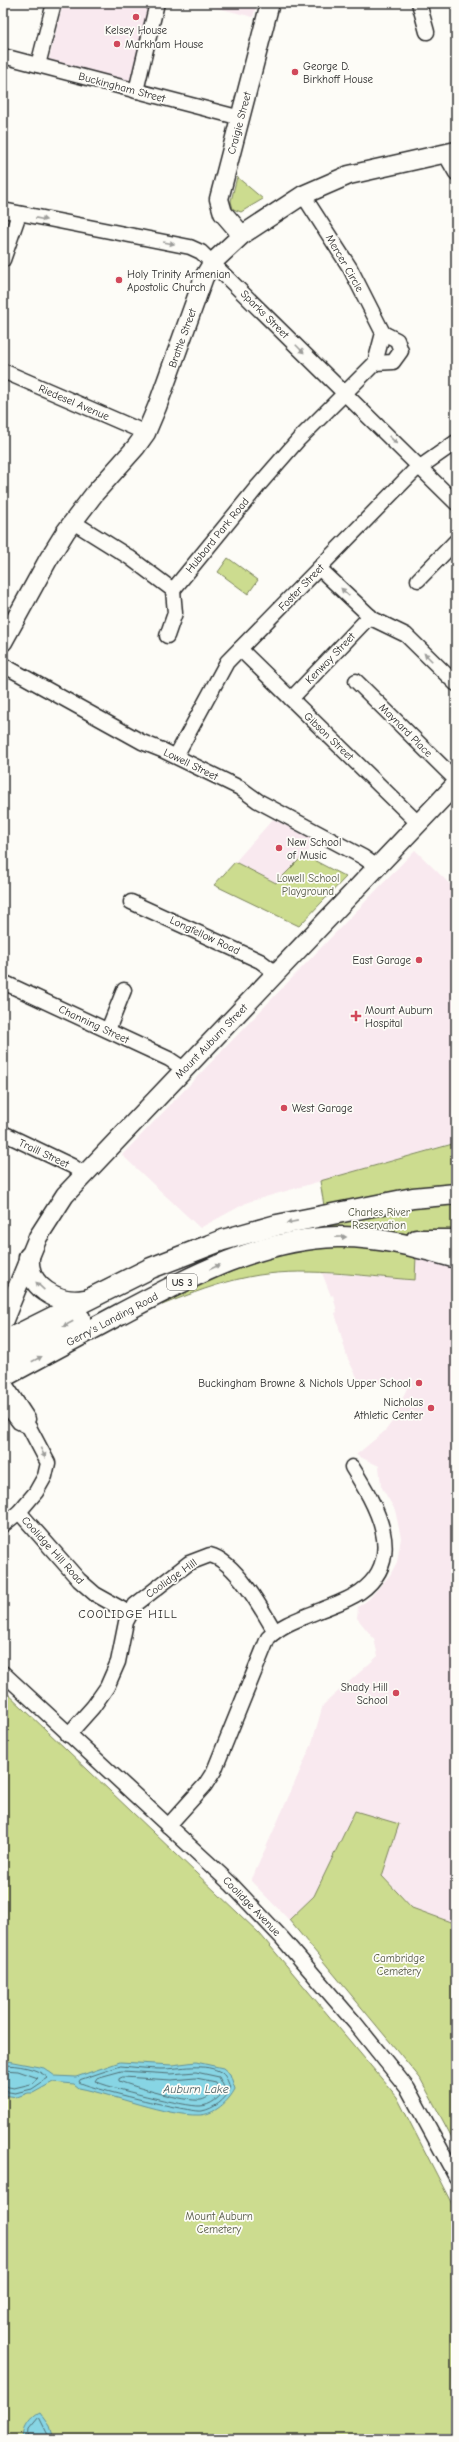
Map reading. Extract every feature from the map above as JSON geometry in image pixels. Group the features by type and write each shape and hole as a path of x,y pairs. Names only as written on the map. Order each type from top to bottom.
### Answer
{"highway":[{"name":"US 3","path":"3,1342 170,1260 240,1235 282,1224 413,1198 456,1183"},
{"path":"413,1198 456,1194"},
{"path":"3,1360 185,1261 240,1235"},
{"name":"Gerry's Landing Road","path":"3,1377 181,1283 240,1257 276,1246 321,1238 347,1237 376,1240 456,1258"},
{"name":"US 3","path":"376,1240 456,1240"},
{"path":"29,1257 31,1275 50,1294 69,1301 88,1299"}],"main road":[{"name":"Craigie Street","path":"242,235 226,219 218,204 270,3"},
{"name":"Brattle Street","path":"3,642 8,619 73,522 94,494 130,455 146,433 157,407 204,277 213,262 242,235 303,195 349,175 450,152"},
{"name":"Mount Auburn Street","path":"3,1322 29,1257 51,1213 84,1174 456,784"}],"street":[{"path":"38,65 54,3"},
{"path":"136,90 157,3"},
{"path":"419,3 427,32"},
{"name":"Buckingham Street","path":"3,56 241,118"},
{"path":"450,152 456,173"},
{"name":"Mercer Circle","path":"303,195 350,268 383,333 397,340 401,351 393,362 375,363"},
{"name":"Sparks Street","path":"3,210 190,247 201,252 213,262 456,503"},
{"path":"3,260 19,214"},
{"path":"346,394 375,363 383,333"},
{"name":"Riedesel Avenue","path":"3,371 146,433"},
{"name":"Hubbard Park Road","path":"173,590 258,486 299,440 346,394"},
{"name":"Foster Street","path":"176,756 221,670 319,568 420,467 456,442"},
{"path":"73,522 128,557 173,590 175,613 167,636"},
{"path":"418,580 456,540"},
{"path":"319,568 376,622 402,631 456,684"},
{"name":"Kenway Street","path":"291,699 370,616"},
{"name":"Gibson Street","path":"240,649 419,824"},
{"name":"Lowell Street","path":"3,665 142,742 176,756 240,788 258,800 368,859 377,867"},
{"name":"Maynard Place","path":"356,681 456,780"},
{"name":"Longfellow Road","path":"131,902 260,961 276,973"},
{"name":"Channing Street","path":"3,982 169,1059 184,1069"},
{"path":"108,1030 124,990"},
{"name":"Traill Street","path":"3,1133 72,1166 84,1174"},
{"name":"Coolidge Hill Road","path":"3,1381 26,1416 29,1428 45,1457 47,1469 42,1484 18,1512 3,1525"},
{"name":"Coolidge Hill Road","path":"3,1401 19,1422 29,1428"},
{"path":"168,1826 205,1785 214,1771 264,1645 275,1632 352,1596 368,1585 379,1568 385,1543 382,1525 366,1491 352,1467"},
{"name":"Coolidge Hill Road","path":"18,1512 78,1580 95,1594 129,1613"},
{"name":"Coolidge Hill","path":"68,1735 93,1707 107,1687 118,1662 129,1613 142,1598 189,1563 210,1555 229,1565 252,1596 275,1632"},
{"name":"Coolidge Avenue","path":"3,1673 68,1735 168,1826 264,1918 355,2023 408,2089 456,2177"}],"shaded area":[{"path":"63,3 151,3 131,82 49,59"},
{"path":"198,3 257,3 253,17"},
{"name":"New School of Music","path":"273,819 314,840 306,856 303,855 276,883 235,862"},
{"name":"Mount Auburn Hospital","path":"415,850 456,890 456,1142 248,1202 200,1228 122,1155"},
{"name":"Shady Hill School","path":"416,1255 456,1268 456,1924 412,1908 382,1876 355,1811 314,1896 289,1920 251,1881 311,1746 323,1705 378,1656 374,1639 357,1618 358,1607 369,1599 390,1575 397,1562 401,1538 395,1510 381,1486 379,1466 356,1455 385,1431 394,1419 407,1388 358,1379 347,1357 335,1313 337,1312 333,1295 331,1296 322,1273 414,1280"}],"green space":[{"path":"237,177 263,199 241,212 233,209 231,201"},
{"path":"228,558 258,580 248,594 218,572"},
{"name":"Lowell School Playground","path":"304,855 346,877 299,926 214,885 235,862 276,883"},
{"name":"Charles River Reservation","path":"456,1143 456,1268 416,1256 415,1280 310,1272 268,1274 226,1282 162,1305 235,1265 330,1243 320,1181"},
{"name":"Mount Auburn Cemetery","path":"3,1689 260,1934 397,2097 456,2212 456,2439 3,2439"},
{"name":"Cambridge Cemetery","path":"355,1811 399,1824 382,1876 412,1908 456,1924 456,2145 420,2078 289,1920 314,1896"}],"water":[{"name":"Auburn Lake","path":"8,2061 44,2068 55,2076 76,2077 120,2062 172,2065 196,2062 223,2068 230,2074 235,2089 229,2098 215,2110 210,2113 199,2115 156,2109 79,2088 74,2084 53,2082 33,2093 28,2093 17,2097 3,2095 3,2062"},
{"path":"40,2412 50,2426 54,2439 24,2439 23,2435 25,2427 33,2416"}],"place":[{"name":"Kelsey House","path":"136,17"},
{"name":"Markham House","path":"117,44"},
{"name":"George D. Birkhoff House","path":"295,72"},
{"name":"Holy Trinity Armenian Apostolic Church","path":"119,280"},
{"name":"New School of Music","path":"279,848"},
{"name":"East Garage","path":"419,960"},
{"name":"Mount Auburn Hospital","path":"356,1016"},
{"name":"West Garage","path":"284,1108"},
{"name":"Buckingham Browne & Nichols Upper School","path":"419,1383"},
{"name":"Nicholas Athletic Center","path":"431,1408"},
{"name":"Shady Hill School","path":"396,1693"}],"district":[{"name":"COOLIDGE HILL","path":"128,1614"}]}
